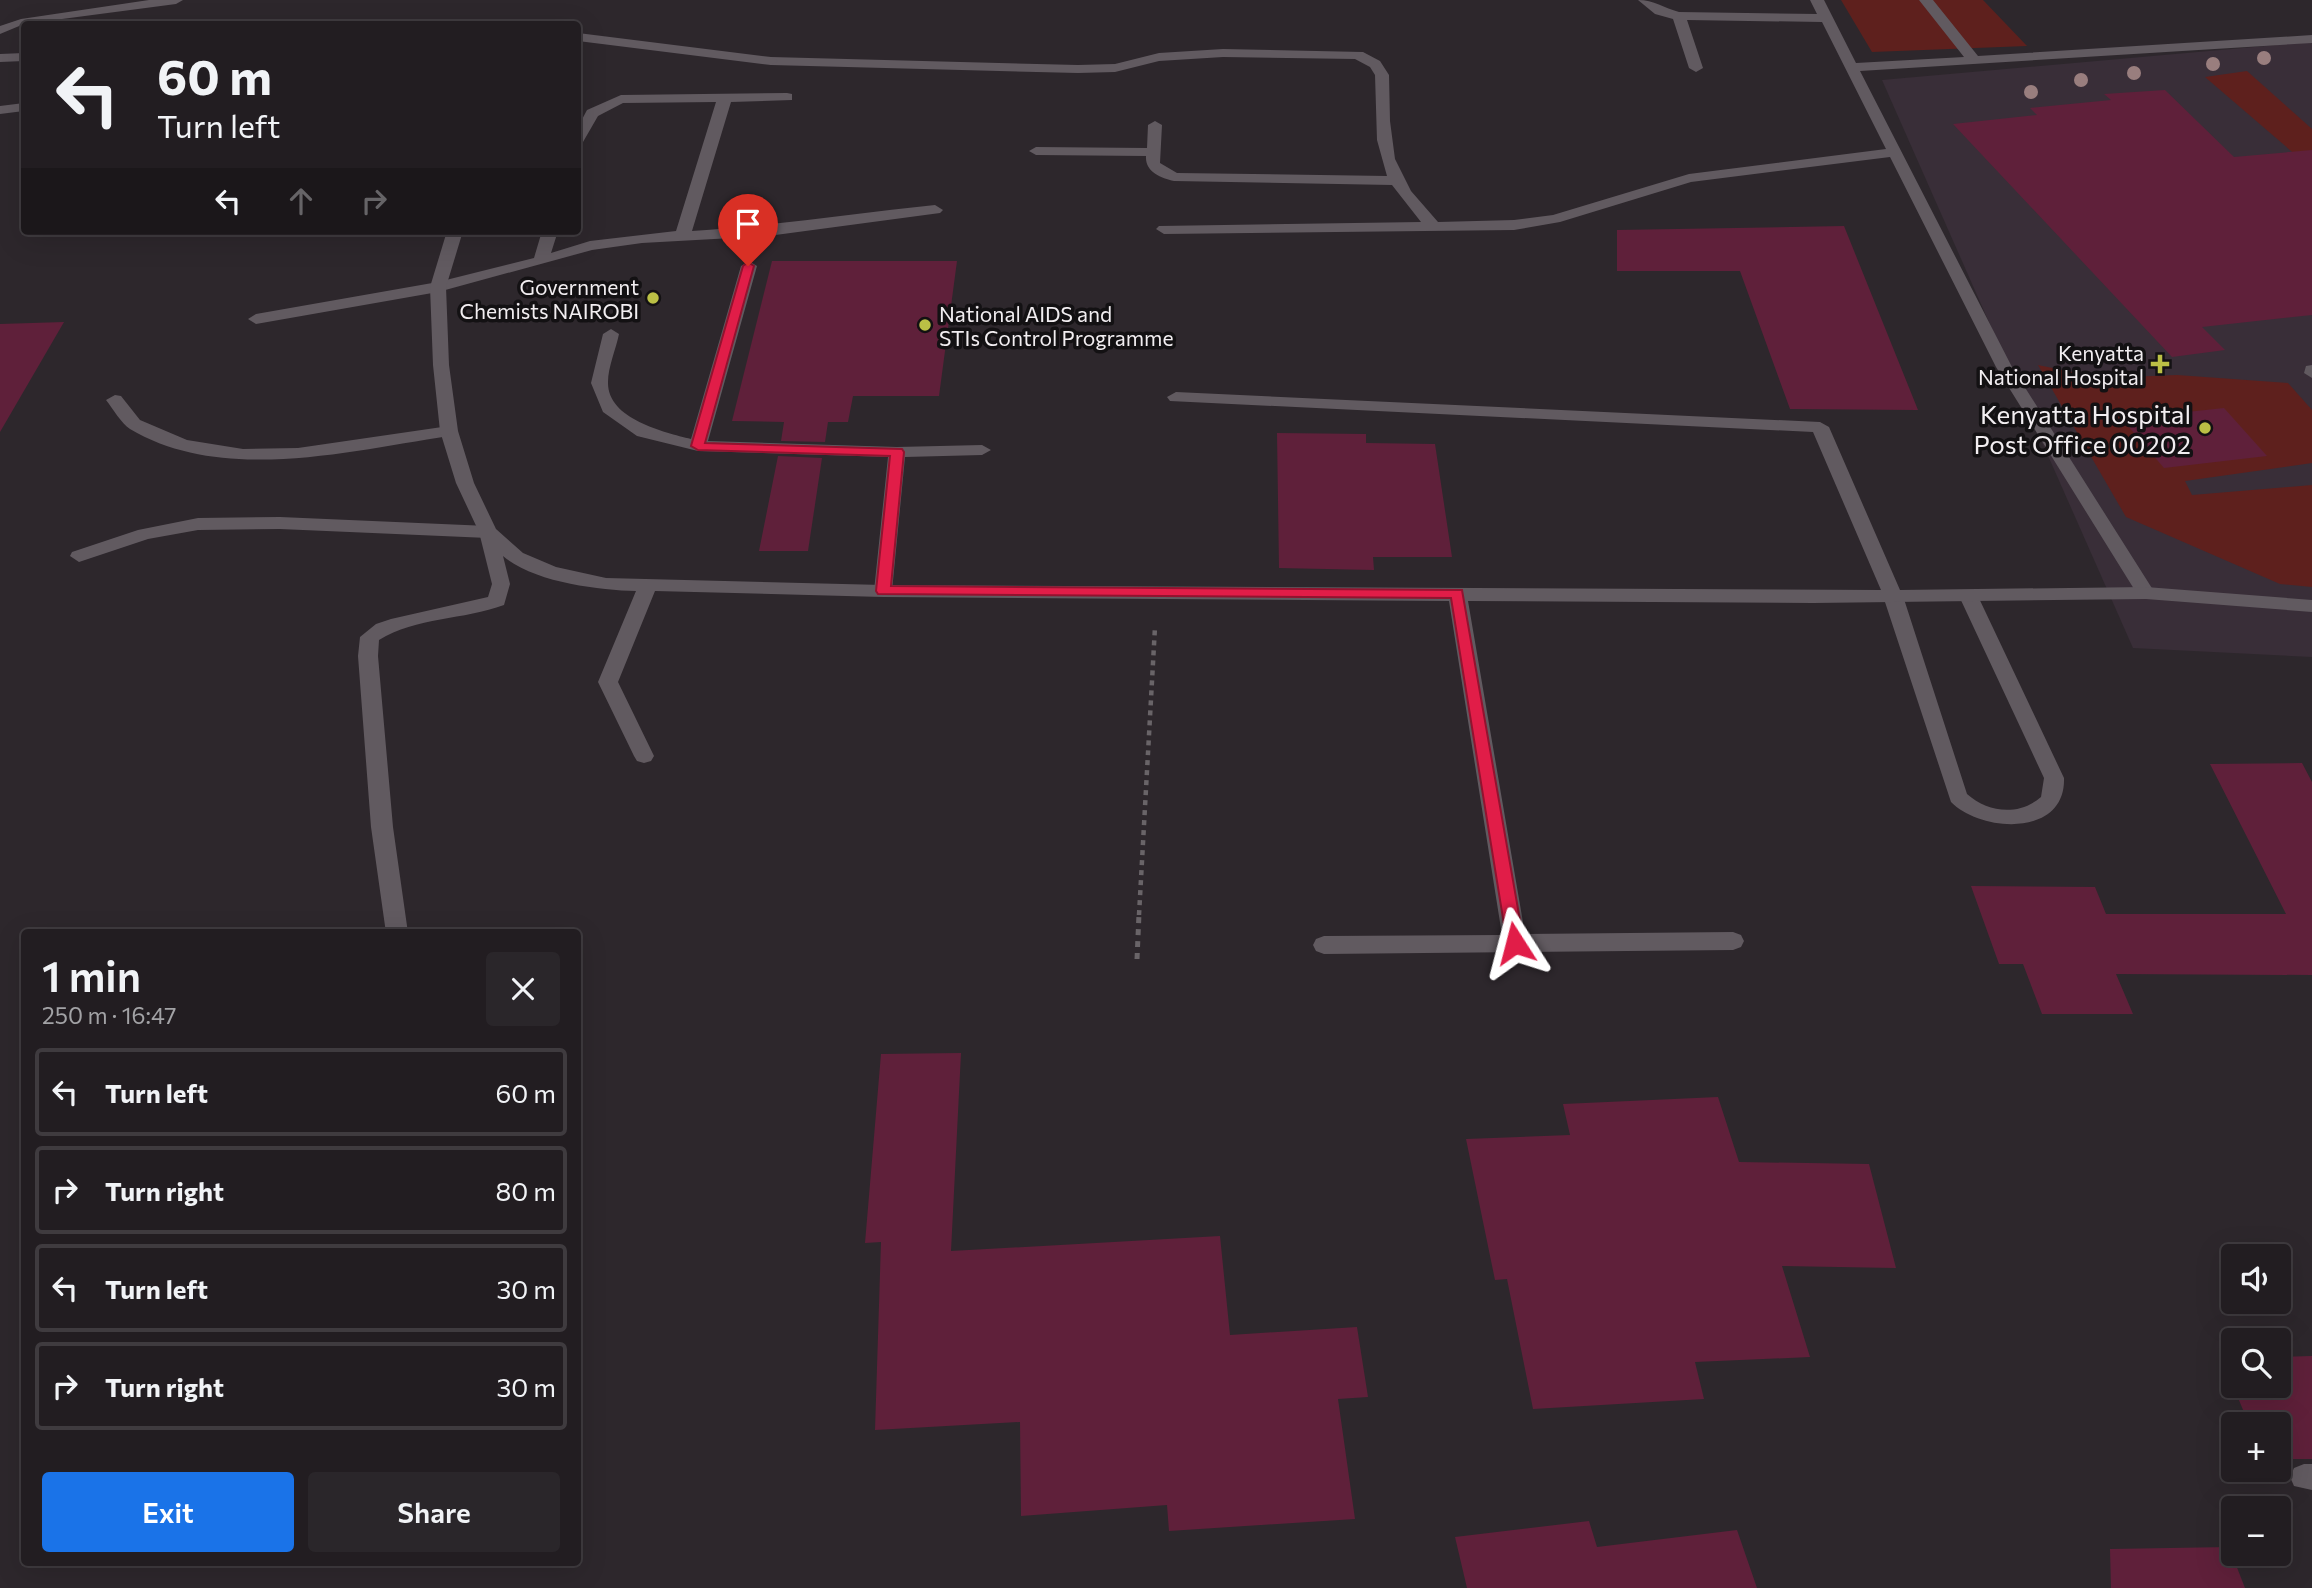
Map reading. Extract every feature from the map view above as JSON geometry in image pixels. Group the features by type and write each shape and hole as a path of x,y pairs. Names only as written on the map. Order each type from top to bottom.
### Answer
{"street":[{"path":"34,21 176,0"},
{"path":"1645,0 1660,11 1679,16 1826,18"},
{"path":"1817,0 2004,367 2146,593"},
{"path":"1926,0 1974,60"},
{"path":"1679,16 1696,68"},
{"path":"0,30 21,23"},
{"path":"581,37 771,61 1078,69 1115,68 1159,57 1223,53 1358,55 1375,64 1382,75 1387,159 1395,181 1412,207 1434,227"},
{"path":"1850,68 2312,38"},
{"path":"0,58 21,57"},
{"path":"683,235 725,97"},
{"path":"581,133 592,113 621,99 787,97"},
{"path":"0,110 21,107"},
{"path":"1155,125 1153,164 1174,177 1395,181"},
{"path":"1036,151 1154,152"},
{"path":"1164,229 1514,225 1555,219 1689,178 1896,152"},
{"path":"256,319 438,287 590,246 683,235 768,231 861,216 934,210"},
{"path":"396,929 382,827 368,656 370,637 385,625 475,611 497,601 501,584 488,533 465,483 449,431 441,365 438,287 454,235"},
{"path":"541,261 549,235"},
{"path":"698,446 748,266"},
{"path":"611,334 599,383 609,408 643,432 698,446 897,452 982,450"},
{"path":"1176,397 1820,427 1893,596 1958,797 1979,812 2008,818 2023,816 2048,804 2054,796 2054,778 1969,596"},
{"path":"115,400 134,424 183,445 243,454 298,453 449,431"},
{"path":"883,591 897,452"},
{"path":"79,556 145,534 198,524 280,523 488,533 516,557 551,572 606,583 648,586 883,591 1457,594 1969,596 2146,593 2312,606"},
{"path":"645,756 608,682 648,586"},
{"path":"1457,594 1515,943"},
{"path":"1324,945 1733,941"}],"path":[{"path":"1137,959 1157,591"}],"shaded area":[{"path":"1841,0 1983,0 2027,46 1872,52"},
{"name":"Kenyatta National Hospital","path":"2312,42 2312,657 2133,648 1882,80"},
{"path":"2247,71 2312,129 2312,169 2205,77"},
{"path":"2038,365 2101,378 2177,375 2288,383 2312,410 2312,463 2185,481 2192,495 2312,485 2312,587 2280,584 2126,517"}],"building":[{"path":"2165,90 2234,157 2312,150 2312,315 2202,327 2225,350 2172,357 1953,124 2037,115 2030,108 2111,100 2104,94"},
{"path":"1844,226 1918,410 1790,409 1740,271 1617,271 1617,230"},
{"path":"772,261 957,261 939,396 853,396 848,422 828,422 825,442 781,441 784,422 732,421"},
{"path":"64,322 0,432 0,324"},
{"name":"Kenyatta Hospital Post Office 00202","path":"2224,408 2267,456 2164,468 2122,419"},
{"path":"1277,433 1366,434 1366,443 1435,444 1452,557 1373,557 1374,570 1279,568"},
{"path":"778,456 822,458 808,551 759,551"},
{"path":"2302,763 2312,782 2312,975 2116,974 2133,1014 2042,1014 2023,964 1999,964 1971,886 2095,887 2106,914 2286,914 2210,764"},
{"path":"961,1053 951,1251 1220,1236 1230,1335 1357,1327 1368,1397 1338,1399 1355,1519 1169,1531 1167,1505 1021,1516 1020,1422 875,1430 881,1242 865,1243 881,1054"},
{"path":"1718,1097 1739,1162 1869,1164 1896,1268 1782,1266 1810,1357 1695,1362 1704,1399 1533,1409 1507,1279 1495,1280 1466,1139 1570,1135 1563,1104"},
{"path":"2312,1356 2312,1459 2291,1459 2291,1412 2244,1412 2238,1398 2291,1398 2291,1357"},
{"path":"1589,1521 1597,1547 1737,1530 1757,1588 1467,1588 1455,1537"},
{"path":"2221,1547 2221,1566 2236,1566 2245,1588 2111,1588 2110,1549"}],"place":[{"name":"Government Chemists NAIROBI","path":"653,298"},
{"name":"National AIDS and STIs Control Programme","path":"925,325"},
{"name":"Kenyatta National Hospital","path":"2160,364"},
{"name":"Kenyatta Hospital Post Office 00202","path":"2205,428"}],"route":[{"path":"748,266 698,446 897,452 883,591 1457,594 1515,943"}]}
